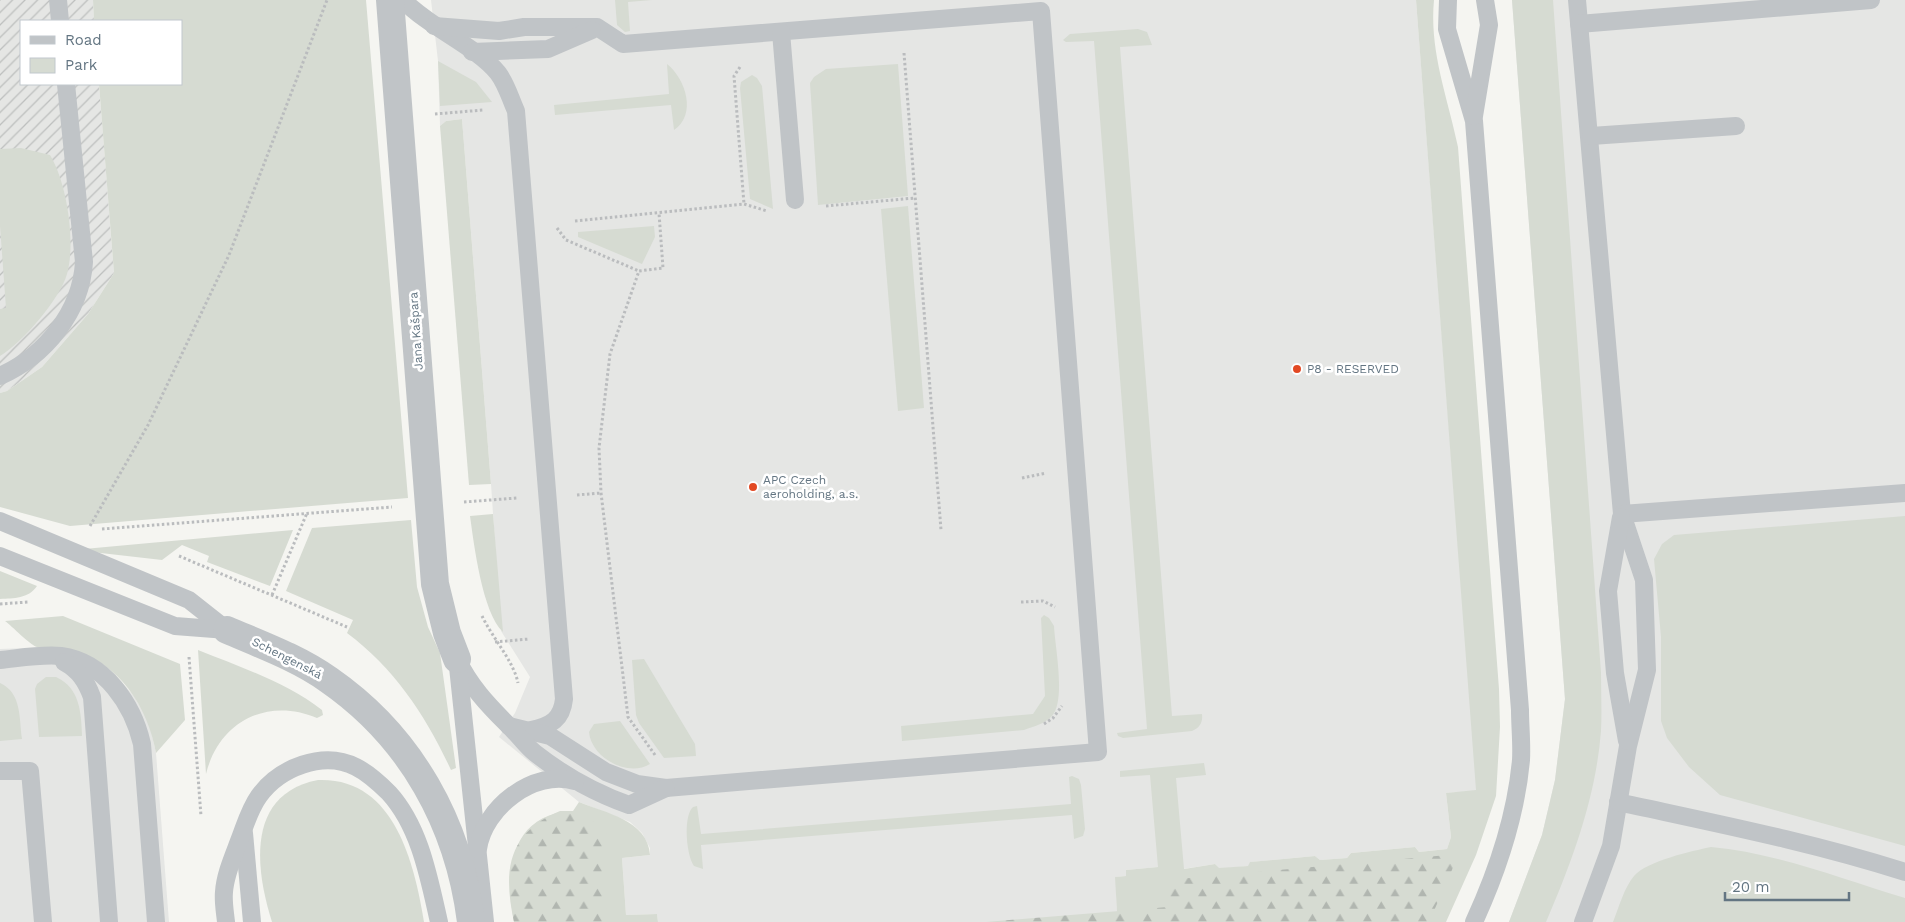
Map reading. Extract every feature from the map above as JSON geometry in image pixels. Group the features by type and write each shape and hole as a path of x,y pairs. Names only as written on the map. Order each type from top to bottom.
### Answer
{"street":[{"name":"Jana Kašpara","path":"390,0 435,584 447,633 457,659"},
{"name":"Schengenská","path":"227,630 280,652 330,680 359,703 396,742 428,787 452,836 468,901 471,922"}],"lane":[{"path":"58,0 60,20"},
{"path":"403,0 434,26 497,72 505,84 516,111 564,699 563,711 558,719 542,728 531,730"},
{"path":"1448,0 1447,29 1474,121 1516,641 1521,759 1514,808 1497,865 1474,922"},
{"path":"1474,121 1489,25 1485,0"},
{"path":"1577,0 1591,136 1622,514 1644,580 1647,670 1628,746 1611,846 1583,922"},
{"path":"1579,24 1871,0"},
{"path":"434,26 499,31 524,28 596,27 623,44 1041,12 1098,752 666,788 637,784 606,772 550,736 510,726"},
{"path":"472,52 548,49 596,27"},
{"path":"781,32 795,200"},
{"path":"0,376 10,371 46,344 73,309 83,278 84,262 66,85"},
{"path":"1591,136 1736,126"},
{"path":"1622,514 1905,493"},
{"path":"1622,514 1608,591 1615,673 1628,746"},
{"path":"0,522 189,600 227,630"},
{"name":"Schengenská","path":"0,556 175,626 227,630"},
{"path":"50,656 78,672 86,682 92,696 109,922"},
{"path":"0,660 50,656 70,658 101,675 128,704 137,724 142,744 156,922"},
{"path":"457,659 474,690 534,752 595,792 629,806 666,788"},
{"path":"457,659 485,922"},
{"path":"226,922 224,892 230,865 258,797 275,780 295,767 310,762 355,766 384,788 404,813 425,863 439,922"},
{"path":"0,771 30,771 43,922"},
{"path":"477,857 479,843 488,824 508,799 546,779 568,779 579,782"},
{"path":"1618,802 1864,859 1905,872"},
{"path":"244,830 252,922"}],"path":[{"path":"327,0 229,255 148,425 87,530 399,506"},
{"path":"903,50 940,530"},
{"path":"744,204 734,76 736,71 746,63"},
{"path":"429,114 486,110"},
{"path":"820,206 915,198"},
{"path":"575,221 744,204 763,211 772,210"},
{"path":"556,226 566,240 639,271 663,268 659,213"},
{"path":"639,271 610,354 599,448 601,494 628,717 658,760"},
{"path":"569,496 601,494"},
{"path":"461,502 526,498"},
{"path":"272,595 307,513"},
{"path":"179,556 347,627"},
{"path":"0,604 36,601 47,597 55,578"},
{"path":"1021,602 1043,601 1054,606 1058,612"},
{"path":"495,642 535,639"},
{"path":"188,652 201,816"},
{"path":"1039,727 1053,718 1064,703"}],"shaded area":[{"path":"0,0 93,0 94,20 20,20 20,85 99,85 114,273 88,314 42,367 7,391 0,393"},
{"path":"431,0 1416,0 1477,791 1446,793 1451,837 1447,849 1419,852 1415,847 1351,853 1347,858 1320,860 1315,856 1251,862 1249,866 1219,869 1215,864 1183,869 1182,860 1158,863 1158,867 1126,870 1126,876 1116,877 1117,912 994,922 658,922 657,914 626,915 622,858 650,855 650,848 642,833 630,822 579,802 499,737 515,713 530,677 501,631 462,119 446,121 440,126 438,61"},
{"path":"1512,0 1905,0 1905,922 1509,922 1542,835 1555,780 1565,699"},
{"path":"55,647 86,655 114,673 134,696 149,721 156,753 169,922 0,922 0,649"}],"green space":[{"path":"93,0 366,0 408,498 70,526 0,507 0,393 7,391 42,367 88,314 114,273 99,85 182,85 182,20 94,20"},
{"path":"615,0 652,0 628,2 630,31 625,32 617,25"},
{"path":"1416,0 1434,0 1434,38 1440,74 1458,147 1499,689 1500,727 1496,796 1476,855 1446,922 994,922 1117,912 1115,877 1126,876 1126,870 1158,867 1150,775 1120,777 1120,771 1204,763 1206,775 1176,778 1184,869 1215,864 1219,868 1248,866 1250,862 1315,856 1320,860 1347,858 1351,853 1415,847 1419,852 1447,849 1451,837 1446,793 1476,790"},
{"path":"1512,0 1553,0 1601,673 1601,731 1594,780 1574,853 1546,922 1509,922 1542,835 1555,780 1565,699"},
{"path":"1138,29 1147,32 1152,45 1120,47 1172,716 1202,714 1202,717 1199,726 1192,731 1123,738 1118,736 1117,733 1147,729 1094,41 1066,42 1063,40 1070,34"},
{"path":"438,61 476,82 492,102 440,106"},
{"path":"667,64 674,71 684,88 687,106 681,123 674,130 671,105 555,115 554,105 669,94"},
{"path":"898,64 908,196 818,205 810,83 814,77 826,69"},
{"path":"752,75 757,78 762,86 773,209 750,199 740,88 741,82"},
{"path":"462,119 491,484 469,485 440,126 446,121"},
{"path":"21,148 50,155 56,167 68,213 71,246 70,261 63,284 49,308 19,341 0,356 0,309 6,308 0,226 0,149"},
{"path":"908,206 924,408 898,411 881,209"},
{"path":"654,226 655,237 642,264 578,237 578,232"},
{"path":"493,514 503,632 496,622 484,594 470,516"},
{"path":"1905,516 1905,846 1720,795 1689,767 1667,738 1661,721 1661,637 1654,559 1662,544 1674,535"},
{"path":"411,520 417,587 428,627 440,653 456,768 451,770 431,731 408,695 380,662 347,633 353,620 286,591 312,528"},
{"path":"293,530 270,586 207,562 209,556 182,545 162,560 92,552 84,549"},
{"path":"0,571 37,586 25,596 0,599"},
{"path":"1044,615 1049,618 1054,626 1059,673 1056,708 1049,719 1024,730 902,741 901,726 1033,714 1045,696 1041,618"},
{"path":"63,616 180,664 185,720 156,753 146,719 138,703 117,676 88,656 67,649 34,646 5,621"},
{"path":"198,650 278,683 308,700 322,710 323,715 317,718 299,712 281,710 248,718 234,727 222,740 212,756 206,774"},
{"path":"644,659 695,744 696,756 664,758 639,723 636,715 632,660"},
{"path":"46,677 56,677 70,687 75,694 80,710 82,736 39,737 35,689 37,684"},
{"path":"0,683 7,687 16,700 20,715 22,739 0,741"},
{"path":"620,721 650,764 641,768 621,767 603,757 596,750 589,732 594,724"},
{"path":"1072,776 1079,779 1081,785 1085,829 1083,836 1074,839 1072,815 701,845 703,869 694,866 689,853 687,836 688,818 693,807 697,806 701,834 1071,804 1069,777"},
{"path":"318,780 344,783 365,792 382,808 396,827 406,850 414,874 424,922 272,922 266,901 260,857 262,836 267,817 278,801 295,788"},
{"path":"579,802 624,819 642,834 650,855 622,858 626,915 657,914 658,922 514,922 510,884 516,849 524,835 536,823 552,815 573,811"},
{"path":"560,811 573,811 607,829 602,862 607,915 618,922 514,922 509,886 513,856 519,842 529,830 542,820"},
{"path":"1711,847 1736,850 1785,861 1905,898 1905,922 1613,922 1627,886 1640,871 1670,857"},
{"path":"1459,854 1429,922 986,922 1168,907 1167,880"}],"place":[{"name":"P8 - RESERVED","path":"1297,369"},
{"name":"APC Czech aeroholding, a.s.","path":"753,487"}]}
